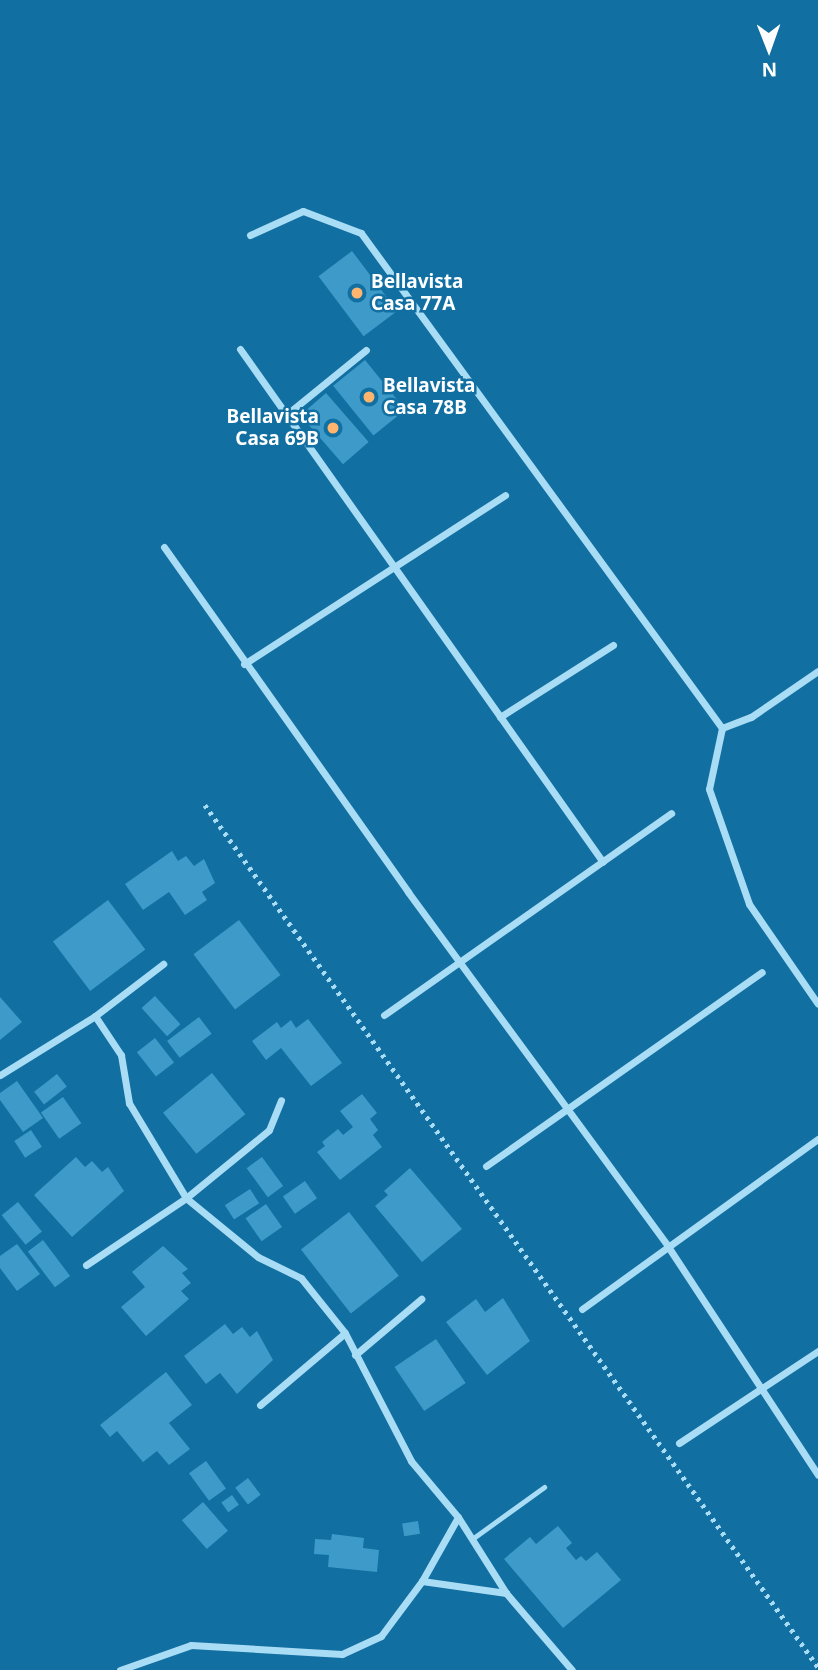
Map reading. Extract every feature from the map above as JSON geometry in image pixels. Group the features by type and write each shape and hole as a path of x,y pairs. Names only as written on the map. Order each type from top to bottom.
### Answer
{"street":[{"path":"250,235 303,211 361,233 722,727 709,789 745,891 818,1004"},
{"path":"240,349 603,862"},
{"path":"286,415 366,350"},
{"path":"244,664 505,495"},
{"path":"164,547 244,664 667,1245 765,1389 818,1475"},
{"path":"500,717 613,645"},
{"path":"722,727 751,717 818,671"},
{"path":"384,1015 671,813"},
{"path":"0,1074 95,1016 163,964"},
{"path":"486,1167 762,972"},
{"path":"95,1016 121,1055 129,1104 186,1198 258,1256 301,1278 345,1333 411,1461 458,1517 506,1593 572,1670"},
{"path":"86,1265 186,1198 269,1130 281,1100"},
{"path":"582,1309 667,1245 818,1139"},
{"path":"355,1355 421,1298"},
{"path":"260,1405 345,1333"},
{"path":"679,1443 765,1389 818,1351"},
{"path":"120,1670 191,1645 342,1654 381,1636 422,1581 458,1517"},
{"path":"422,1581 506,1593"}],"lane":[{"path":"472,1539 544,1487"}],"path":[{"path":"205,805 818,1667"}],"building":[{"name":"Bellavista Casa 77A","path":"352,251 397,311 364,336 318,276"},
{"name":"Bellavista Casa 78B","path":"365,360 405,410 373,436 333,386"},
{"name":"Bellavista Casa 69B","path":"326,393 369,442 343,464 300,415"},
{"path":"172,851 178,861 186,856 194,866 204,859 215,883 202,892 207,900 185,915 169,892 143,910 125,884"},
{"path":"108,900 145,950 90,991 53,942"},
{"path":"239,920 281,975 235,1009 193,954"},
{"path":"155,996 180,1024 167,1036 142,1008"},
{"path":"0,997 22,1022 0,1040"},
{"path":"199,1017 212,1034 180,1058 167,1041"},
{"path":"308,1019 342,1063 311,1086 281,1048 266,1060 252,1041 277,1022 281,1028 291,1020 296,1028"},
{"path":"155,1038 174,1062 156,1077 137,1052"},
{"path":"212,1073 245,1114 196,1154 163,1113"},
{"path":"57,1074 67,1087 44,1104 34,1092"},
{"path":"17,1081 43,1118 23,1132 0,1100 0,1093"},
{"path":"362,1094 377,1113 370,1119 378,1130 373,1135 382,1147 340,1180 317,1152 325,1146 322,1142 338,1129 343,1135 353,1127 340,1111"},
{"path":"63,1097 81,1123 59,1139 41,1112"},
{"path":"31,1130 42,1147 25,1158 14,1141"},
{"path":"76,1157 85,1167 92,1161 102,1172 108,1167 124,1191 72,1237 34,1195"},
{"path":"262,1157 283,1186 268,1197 247,1168"},
{"path":"410,1168 462,1229 422,1262 375,1206 388,1195 384,1191"},
{"path":"305,1181 317,1198 295,1214 283,1196"},
{"path":"250,1189 259,1203 234,1220 225,1205"},
{"path":"18,1202 42,1232 26,1245 2,1215"},
{"path":"266,1204 282,1227 262,1241 246,1218"},
{"path":"349,1212 399,1276 351,1313 301,1250"},
{"path":"43,1240 70,1276 55,1287 28,1251"},
{"path":"17,1244 40,1274 17,1291 0,1268 0,1256"},
{"path":"163,1246 188,1269 182,1273 191,1283 181,1291 189,1299 146,1336 121,1307 145,1287 132,1272"},
{"path":"503,1298 530,1341 487,1375 446,1322 476,1299 485,1312"},
{"path":"225,1324 233,1334 242,1327 250,1337 257,1331 273,1360 237,1394 220,1373 206,1384 184,1356"},
{"path":"436,1339 466,1383 424,1411 395,1367"},
{"path":"166,1372 192,1405 169,1423 190,1449 169,1465 157,1451 143,1462 117,1431 110,1437 100,1425"},
{"path":"206,1461 226,1489 209,1501 189,1473"},
{"path":"248,1478 261,1495 248,1504 235,1488"},
{"path":"232,1495 239,1505 228,1512 221,1502"},
{"path":"203,1502 228,1531 207,1549 182,1520"},
{"path":"418,1521 420,1534 404,1536 402,1524"},
{"path":"558,1526 572,1543 566,1548 576,1560 581,1556 586,1561 597,1552 621,1580 563,1628 504,1559 530,1537 536,1544"},
{"path":"332,1534 364,1538 363,1548 379,1550 377,1572 328,1567 329,1555 314,1554 315,1539 331,1540"}],"place":[{"name":"Bellavista Casa 77A","path":"357,293"},
{"name":"Bellavista Casa 78B","path":"369,397"},
{"name":"Bellavista Casa 69B","path":"333,428"}]}
